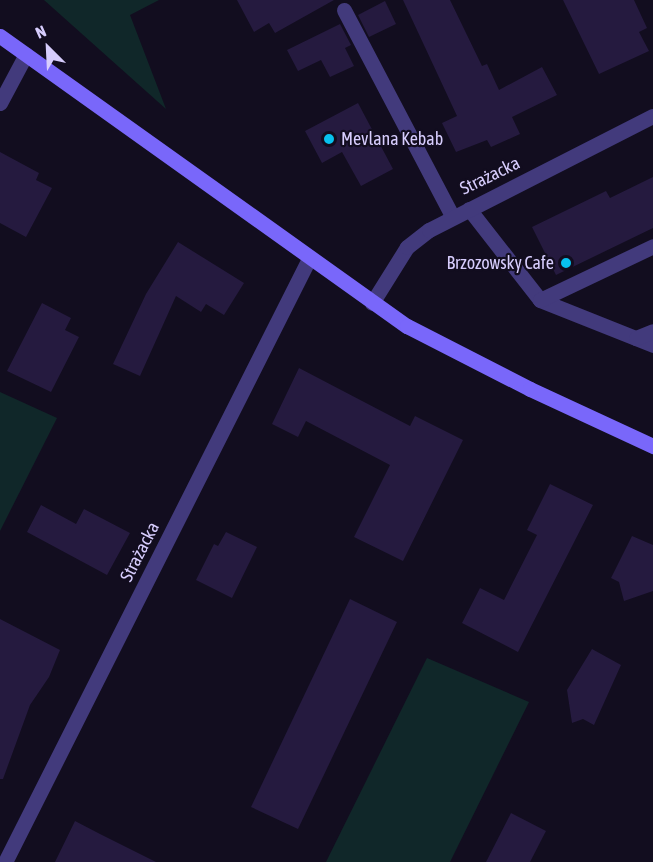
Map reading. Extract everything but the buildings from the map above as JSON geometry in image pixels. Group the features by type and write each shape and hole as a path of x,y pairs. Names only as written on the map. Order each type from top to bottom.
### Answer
{"street":[{"path":"344,10 452,216"},
{"path":"0,36 372,303 465,357 653,446"},
{"path":"0,103 26,54"},
{"name":"Strażacka","path":"372,303 407,247 452,216 653,116"},
{"path":"469,209 540,300 653,345"},
{"path":"540,300 653,246"},
{"name":"Strażacka","path":"5,862 309,259"},
{"path":"636,338 653,330"}],"green space":[{"path":"44,0 159,0 130,15 166,109"},
{"path":"0,392 57,418 0,531"},
{"path":"427,658 529,702 450,862 326,862"}],"place":[{"name":"Mevlana Kebab","path":"329,139"},
{"name":"Brzozowsky Cafe","path":"566,263"}]}
